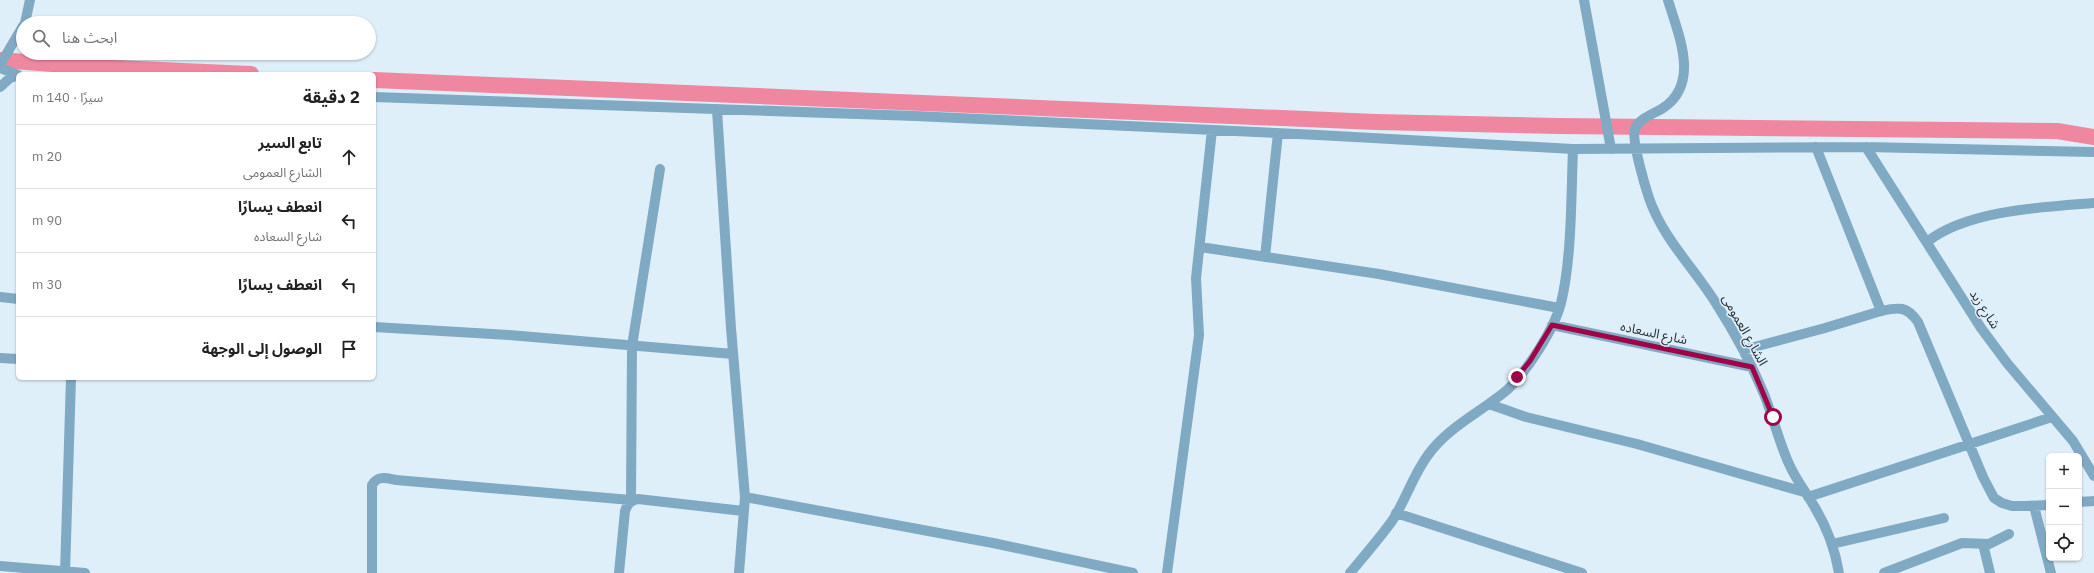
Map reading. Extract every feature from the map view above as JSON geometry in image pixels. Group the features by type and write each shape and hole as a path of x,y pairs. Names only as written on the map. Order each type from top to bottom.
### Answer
{"street":[{"path":"27,16 30,0"},
{"path":"1584,0 1610,149"},
{"name":"الشارع العمومى","path":"1668,0 1684,54 1684,72 1678,94 1671,102 1642,119 1635,127 1633,136 1649,199 1671,241 1716,303 1752,367 1770,411 1786,457 1806,495 1824,524 1832,544 1839,573"},
{"path":"0,65 16,38"},
{"path":"0,68 16,74"},
{"path":"0,87 10,78 16,76"},
{"path":"376,97 915,116 1278,133 1573,149 1866,147 2094,152"},
{"path":"717,110 733,354 745,497 743,511 741,573"},
{"path":"1167,573 1199,335 1196,296 1212,130"},
{"path":"1265,257 1278,133"},
{"path":"1816,147 1881,311"},
{"name":"شارع زيد","path":"1866,147 1981,328 2007,363 2073,441 2093,470"},
{"path":"1350,573 1392,520 1428,455 1442,439 1508,388 1530,361 1552,325 1559,308 1565,273 1570,228 1573,149"},
{"path":"619,573 625,511 627,504 631,500 632,346 660,169"},
{"path":"1927,242 1950,227 1971,220 2022,211 2094,203"},
{"path":"1200,247 1379,274 1559,308"},
{"path":"0,297 16,299"},
{"path":"1743,350 1881,311 1904,309 1911,312 1918,322 1968,443 1994,498 2012,506 2046,505"},
{"name":"شارع السعاده","path":"1552,325 1752,367"},
{"path":"376,327 733,354"},
{"path":"0,358 16,359"},
{"path":"65,572 71,380"},
{"path":"1489,404 1526,417 1637,444 1806,495 2052,417"},
{"path":"372,573 372,485 375,481 382,478 631,500 638,499 743,511"},
{"path":"745,497 993,543 1133,573"},
{"path":"2082,502 2094,501"},
{"path":"2034,506 2051,573"},
{"path":"1396,513 1582,573"},
{"path":"1832,544 1944,518"},
{"path":"1884,573 1962,543 1984,544 1995,542 2009,534"},
{"path":"1984,544 1990,573"},
{"path":"0,566 85,573"}],"waterway":[{"path":"0,60 92,67 206,72"},
{"path":"376,80 1376,122 1558,126 2057,131 2094,137"}],"route":[{"path":"1517,377 1530,361 1552,325 1752,367 1773,417"}]}
